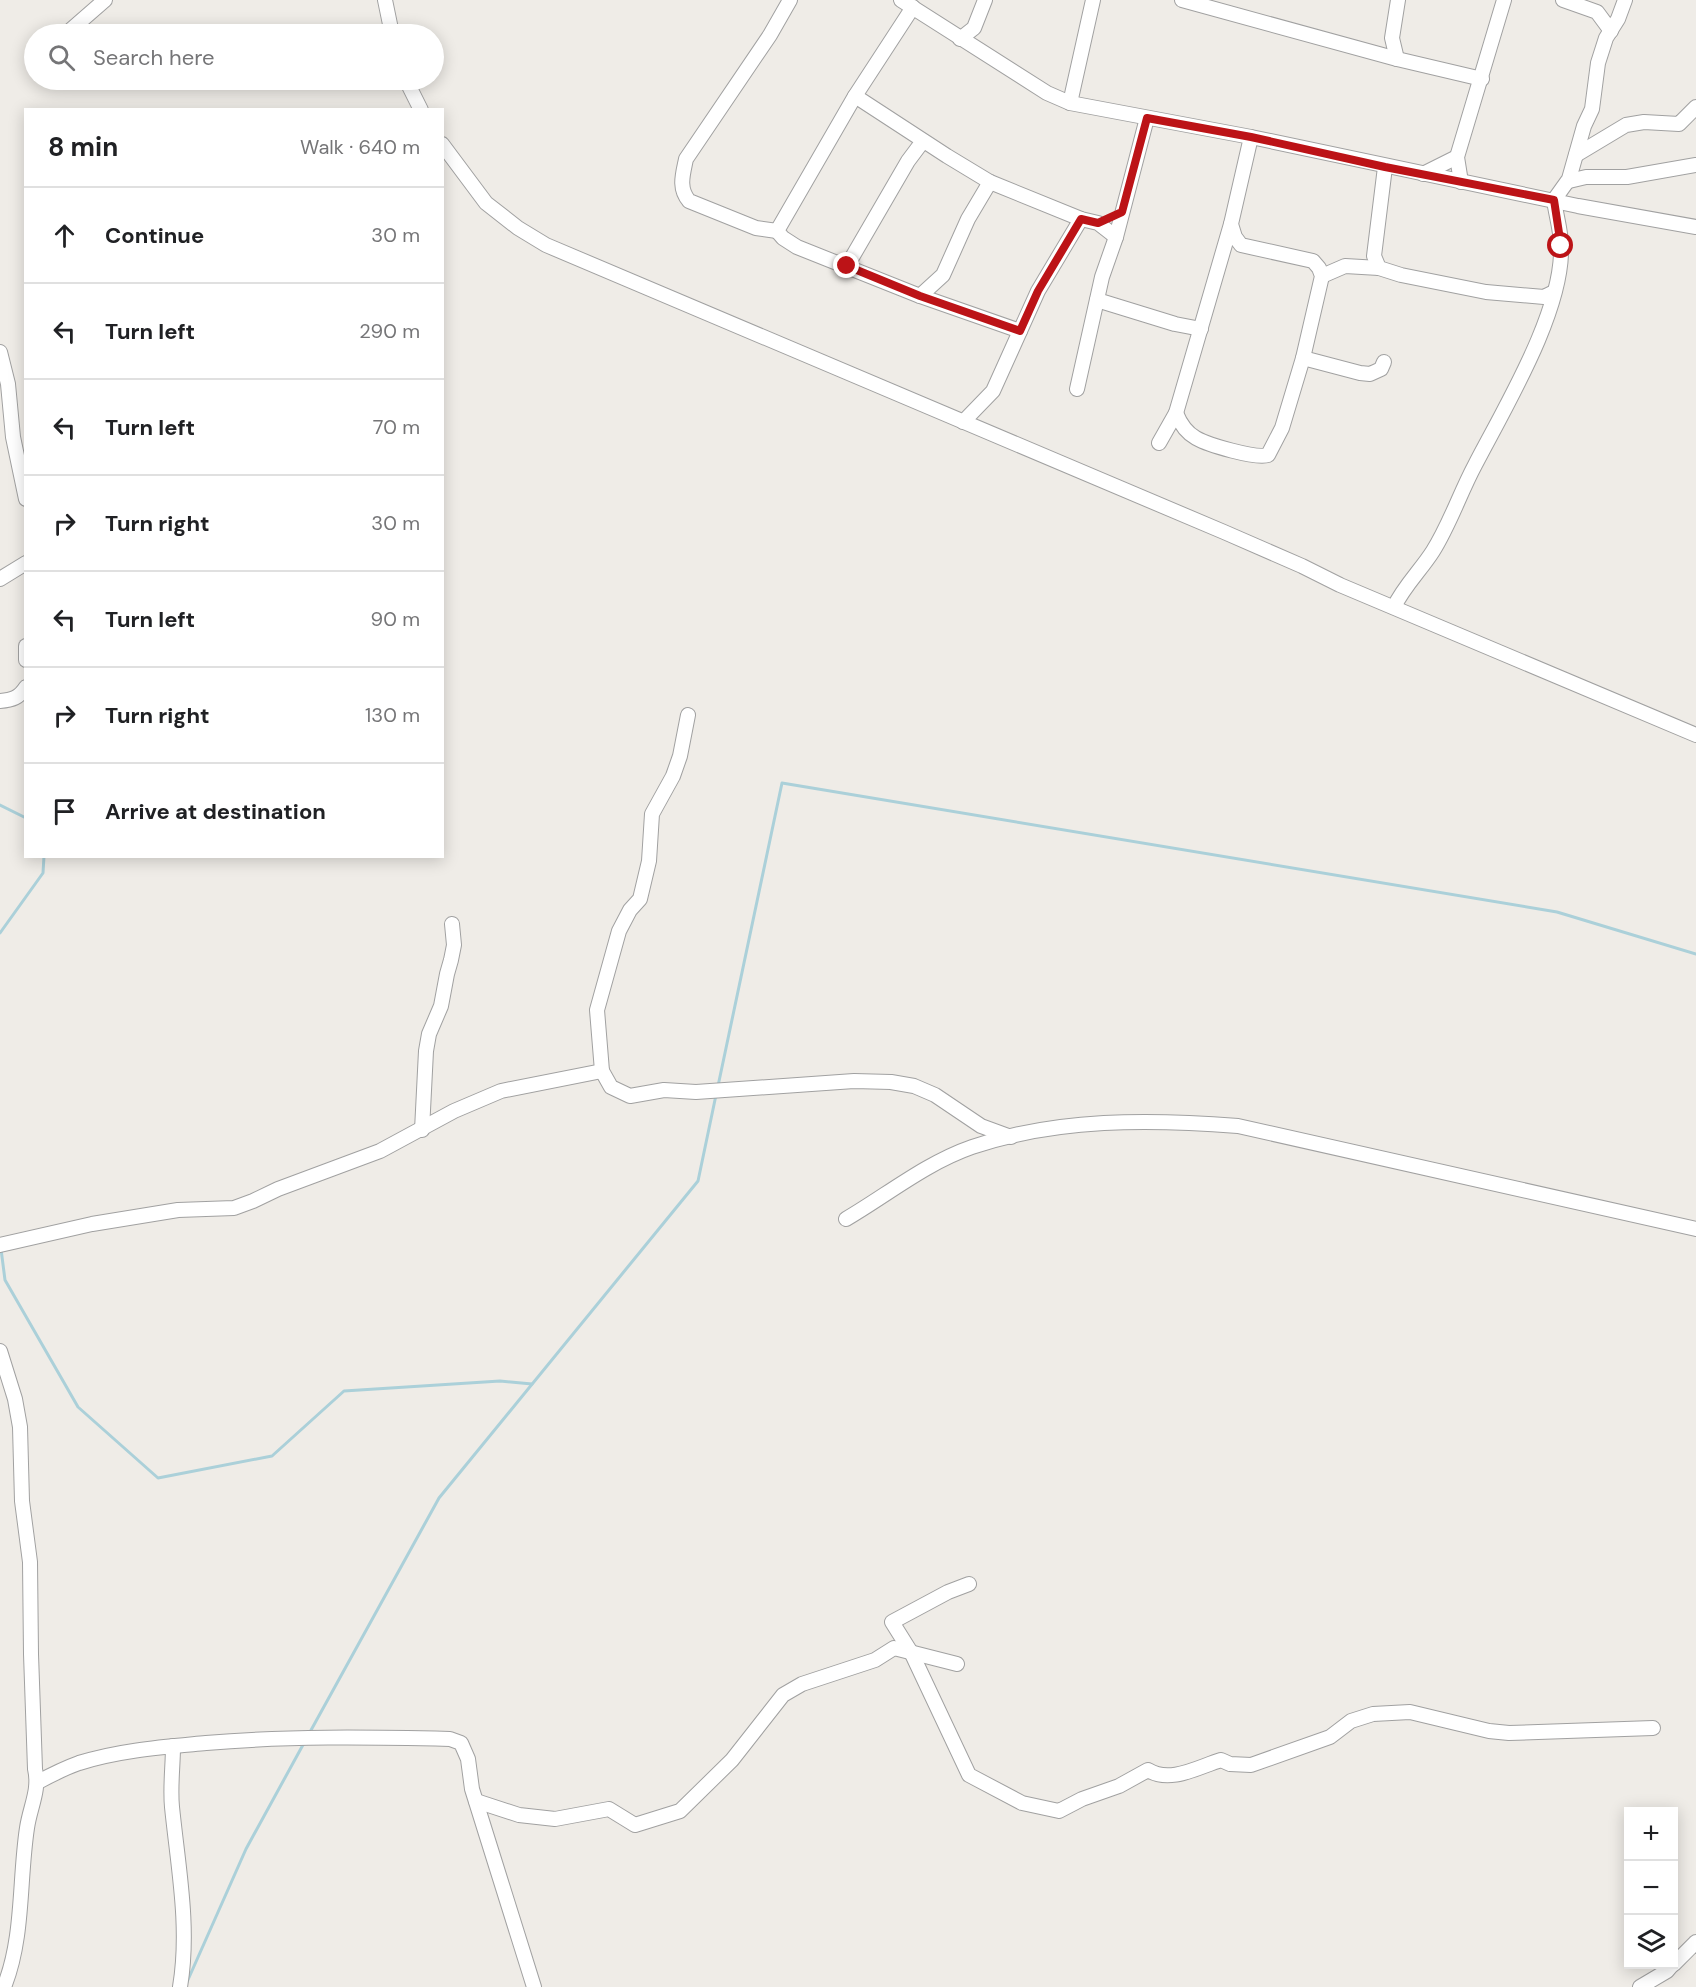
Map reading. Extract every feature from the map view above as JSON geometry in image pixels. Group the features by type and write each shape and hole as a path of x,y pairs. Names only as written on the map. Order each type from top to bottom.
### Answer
{"street":[{"path":"77,24 105,0"},
{"path":"385,0 390,24"},
{"path":"790,0 770,35 686,159 681,180 683,194 689,201 756,228 777,231 797,247 920,296 1020,331"},
{"path":"960,39 974,28 985,0"},
{"path":"1070,103 1093,0"},
{"path":"1182,0 1482,79"},
{"path":"1397,58 1392,38 1398,0"},
{"path":"1461,182 1457,158 1504,0"},
{"path":"1563,0 1597,12 1611,31"},
{"path":"1597,12 1625,0"},
{"path":"1394,607 1401,592 1416,576 1434,549 1548,314 1559,269 1561,246 1554,200 1569,180 1584,126 1592,109 1599,63 1606,38 1625,0"},
{"path":"777,231 907,4 1047,93 1070,103 1251,137 1578,206 1696,227"},
{"path":"411,90 420,108"},
{"path":"855,96 990,182 1081,219 1098,223 1116,237"},
{"path":"1576,155 1626,125 1644,122 1679,123 1696,107"},
{"path":"1077,389 1102,277 1116,237 1147,118"},
{"path":"1159,443 1176,413 1231,224 1251,137"},
{"path":"847,266 908,160 923,141"},
{"path":"444,147 486,202 518,228 546,245 1696,735"},
{"path":"1423,174 1457,158"},
{"path":"1569,180 1586,177 1627,177 1696,165"},
{"path":"1377,262 1385,167"},
{"path":"1569,180 1578,206"},
{"path":"920,296 932,288 943,275 968,219 990,182"},
{"path":"1098,223 1122,212"},
{"path":"963,422 993,392 1038,291 1081,219"},
{"path":"1231,224 1235,237 1241,245 1313,261 1363,267 1377,262 1401,275 1486,292 1544,297 1554,292"},
{"path":"1176,413 1185,429 1196,439 1249,456 1268,455 1282,428 1303,358 1322,276 1313,261"},
{"path":"1322,276 1344,266"},
{"path":"1097,300 1175,324 1201,329"},
{"path":"0,352 8,384 13,437 24,489"},
{"path":"1303,358 1370,374 1381,369 1384,362"},
{"path":"0,579 24,564"},
{"path":"0,702 12,700 21,695 24,690"},
{"path":"688,715 680,756 673,776 652,814 649,861 640,899 630,910 619,931 597,1010 602,1071 611,1087 630,1096 664,1090 696,1092 854,1081 891,1082 914,1086 935,1095 981,1126 1012,1137"},
{"path":"422,1130 429,1034 441,1006 451,960 454,945 452,924"},
{"path":"0,1245 92,1224 178,1210 200,1207 234,1208 380,1151 454,1111 501,1091 602,1071"},
{"path":"846,1219 934,1164 972,1147 1047,1129 1085,1125 1185,1122 1238,1126 1696,1230"},
{"path":"0,1351 15,1399 20,1427 22,1501 30,1562 31,1666 35,1769 38,1782 27,1826 14,1948 10,1973 4,1987"},
{"path":"969,1584 948,1592 892,1622 912,1654 969,1775 1022,1803 1059,1811 1082,1799 1119,1786 1148,1770 1157,1776 1176,1776 1221,1760 1230,1764 1251,1765 1330,1737 1351,1721 1373,1714 1410,1712 1489,1731 1509,1733 1653,1728"},
{"path":"476,1801 519,1815 555,1819 609,1809 635,1825 680,1811 732,1760 783,1695 802,1684 874,1660 894,1648 957,1664"},
{"path":"38,1782 78,1763 108,1755 173,1746 243,1740 353,1737 450,1739 460,1743 468,1759 476,1801 534,1987"},
{"path":"173,1746 171,1804 182,1884 184,1950 180,1987"},
{"path":"1678,1959 1696,1942"},
{"path":"1640,1987 1669,1969"}],"waterway":[{"path":"718,1086 782,783 1557,912 1696,954"},
{"path":"0,805 24,817"},
{"path":"0,933 43,873 44,858"},
{"path":"310,1732 439,1498 698,1181 716,1095"},
{"path":"1,1249 5,1280 78,1407 158,1478 272,1456 344,1391 500,1381 532,1384"},
{"path":"187,1982 246,1849 304,1743"}],"route":[{"path":"847,266 920,296 1020,331 1038,291 1081,219 1098,223 1122,212 1147,118 1251,137 1385,167 1554,200 1561,246"}]}
